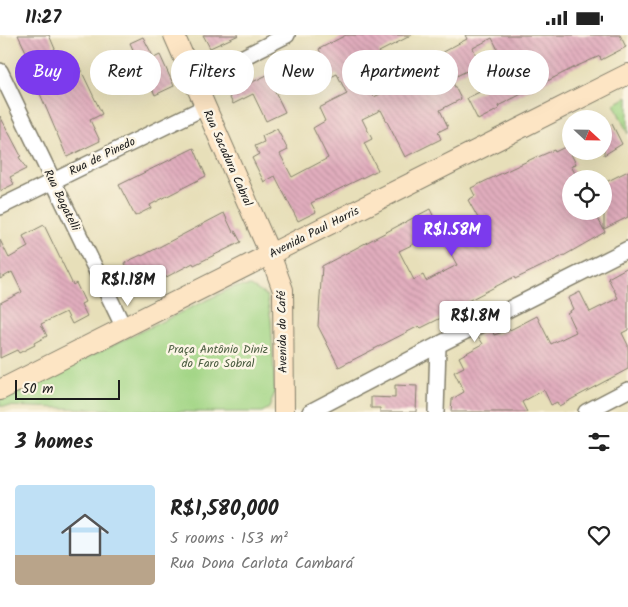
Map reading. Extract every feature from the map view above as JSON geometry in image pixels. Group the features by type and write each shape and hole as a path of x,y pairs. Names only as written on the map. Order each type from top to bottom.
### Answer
{"street":[{"name":"Rua Sacadura Cabral","path":"174,35 180,50"},
{"path":"254,52 287,35"},
{"name":"Rua Bagatelli","path":"0,71 124,329"},
{"name":"Avenida Paul Harris","path":"0,390 628,74"},
{"name":"Rua Sacadura Cabral","path":"200,95 270,254"},
{"name":"Rua de Pinedo","path":"0,207 205,107"},
{"path":"310,412 628,249"},
{"name":"Avenida do Café","path":"270,254 283,290 284,412"},
{"path":"436,412 438,345"},
{"path":"586,412 628,390"}],"green space":[{"path":"628,97 628,134 614,104"},
{"name":"Praça Antônio Diniz do Faro Sobral","path":"251,286 267,296 271,320 275,392 269,408 262,412 192,412 0,406 0,399 234,287"}],"building":[{"path":"18,35 49,35 55,49 53,50 25,50"},
{"path":"203,35 239,35 210,48"},
{"path":"346,35 412,35 383,50 342,50 342,84 337,74 332,76 332,50 319,49"},
{"path":"465,35 620,35 626,47 601,60 600,56 549,80 549,50 498,50 492,38 473,48 474,50 468,50 468,70 458,75 458,50 446,50 467,39"},
{"path":"143,37 150,50 133,50 130,43"},
{"path":"161,57 171,79 171,87 161,92"},
{"path":"80,68 90,89 90,95 93,95 102,114 90,120 100,141 67,157 41,95 80,95"},
{"path":"264,76 264,95 277,95 285,112 266,121 253,95 254,81"},
{"path":"458,93 461,99 440,110 448,127 438,132 441,139 405,157 381,110 362,119 372,139 364,143 378,170 311,203 316,212 298,221 275,176 264,182 252,158 259,154 255,146 264,142 262,136 277,129 288,150 280,154 292,177 328,158 313,128 325,121 319,108 345,95 373,95 374,97 378,95 458,95"},
{"path":"228,95 251,95 233,104"},
{"path":"473,95 520,95 498,106 499,109 478,120 467,98"},
{"path":"0,116 26,169 10,177 14,184 0,191"},
{"path":"612,124 622,144 612,150"},
{"path":"194,148 206,176 150,205 151,208 135,216 119,185"},
{"path":"562,148 562,160 574,160 576,164 571,166 573,170 562,170 562,220 599,220 605,232 565,255 515,279 514,277 464,303 440,316 441,318 421,328 419,326 339,367 318,326 322,266 430,209 438,226 446,222 456,241 483,227 468,200 475,196 471,188 554,150 555,152","holes":["439,232 457,265 426,281 423,275 414,280 399,251"]},
{"path":"628,171 628,217 604,229 604,220 612,220 612,179"},
{"path":"224,213 233,232 235,231 241,242 194,265 193,263 138,292 124,263 142,256"},
{"path":"44,225 73,285 76,283 85,302 81,304 87,316 72,324 66,312 41,324 47,336 19,353 17,350 0,358 0,303 22,292 12,272 0,279 0,240 9,258 28,247 23,236"},
{"path":"628,267 628,330 622,333 628,345 628,369 559,406 557,402 551,405 544,390 522,402 527,412 451,412 452,399 464,392 454,372 464,367 459,357 483,344 478,336 492,329 494,335 512,329 537,316 551,344 576,332 567,313 573,309 568,298 580,292 590,312 618,298 608,278"},
{"path":"395,385 417,386 416,412 380,412 380,408 371,408 371,397 395,398"}]}
